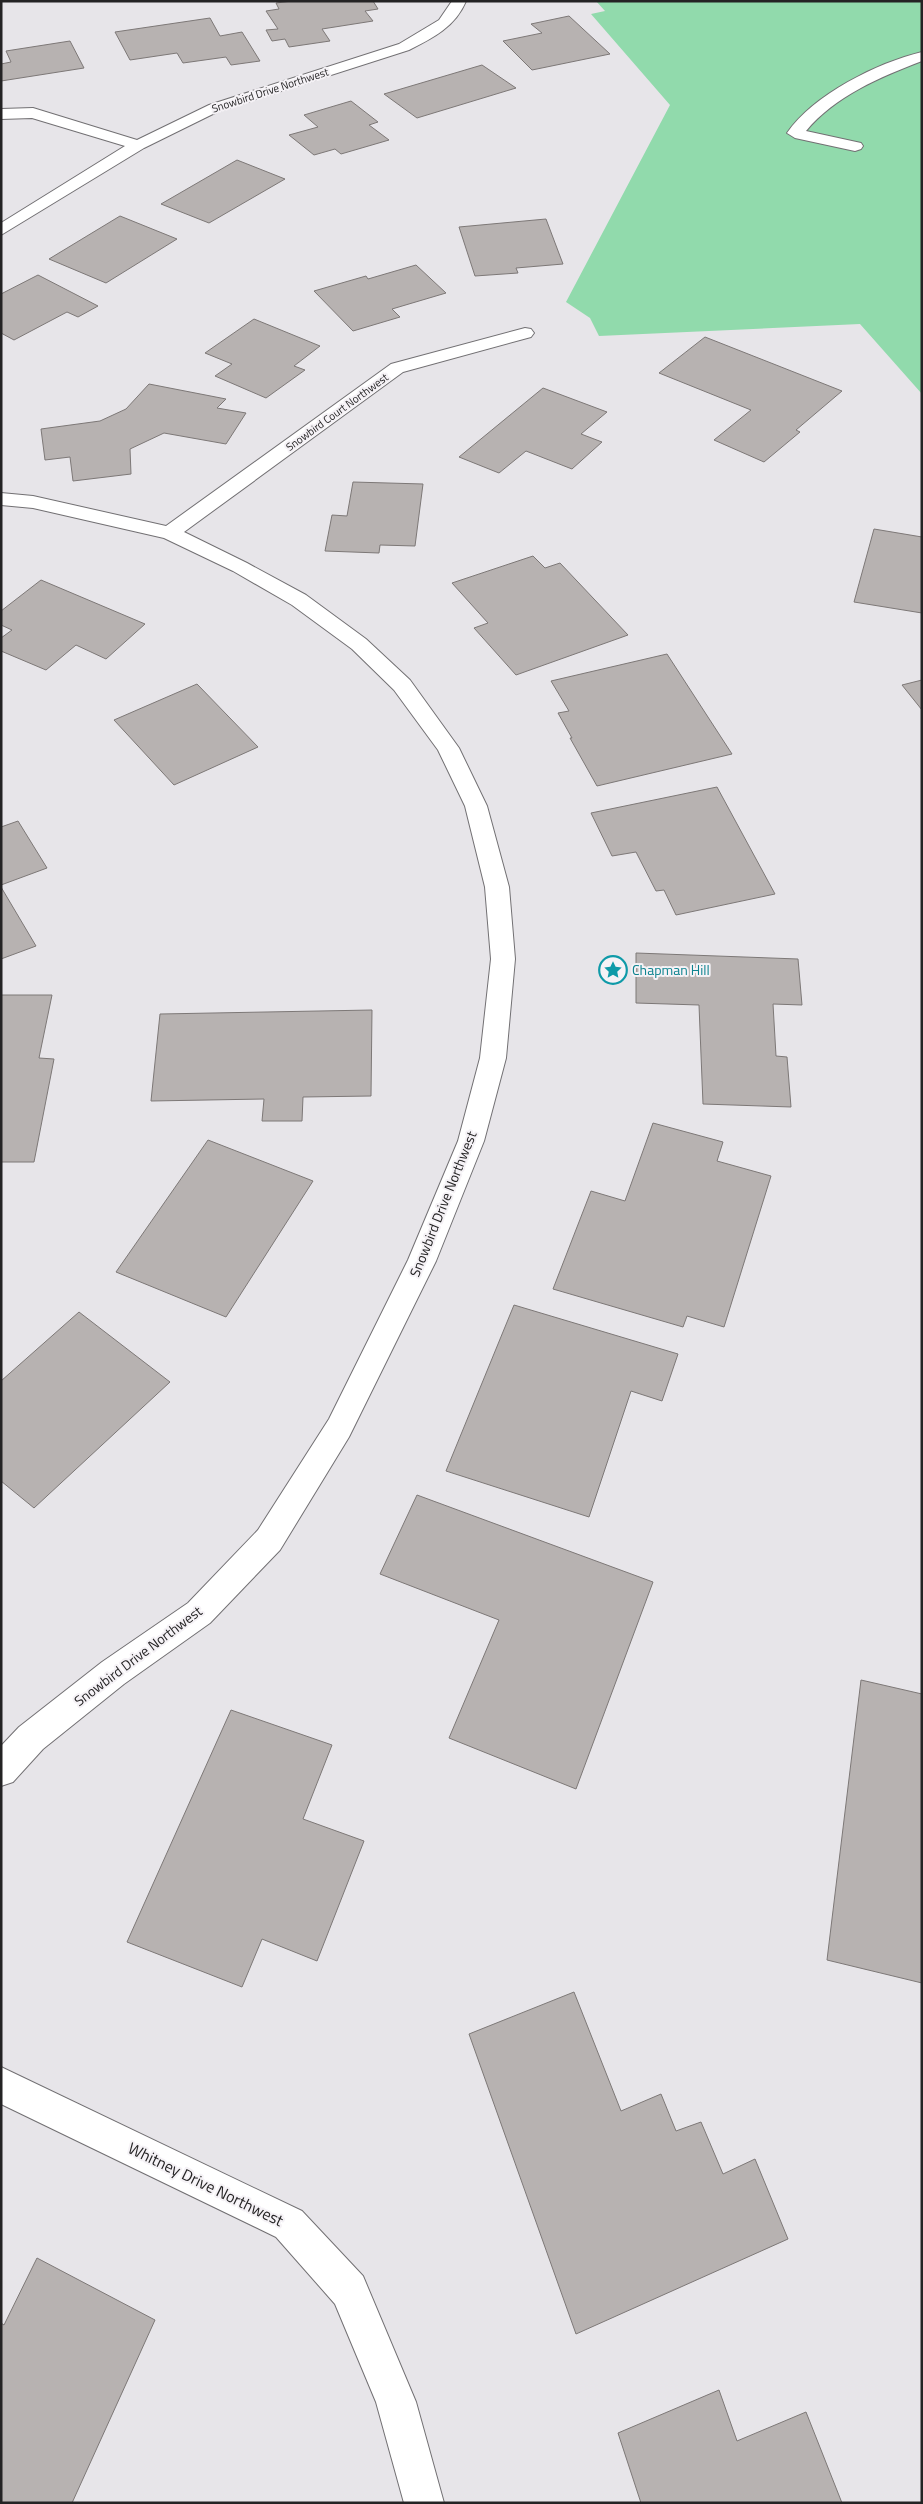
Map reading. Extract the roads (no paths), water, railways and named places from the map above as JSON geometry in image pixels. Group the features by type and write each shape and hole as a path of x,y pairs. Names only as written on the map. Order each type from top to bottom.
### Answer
{"street":[{"name":"Snowbird Drive Northwest","path":"1,230 138,145 214,108 404,47 436,29 449,18 459,1"},
{"path":"855,146 795,133 807,117 872,75 922,56"},
{"path":"1,114 33,113 138,145"},
{"name":"Snowbird Court Northwest","path":"170,533 397,368 525,333"},
{"name":"Snowbird Drive Northwest","path":"1,499 33,502 170,533 240,567 299,600 359,644 402,685 448,748 476,806 498,887 503,959 493,1058 471,1141 422,1261 339,1428 269,1540 199,1613 113,1673 38,1732 1,1770"},
{"name":"Whitney Drive Northwest","path":"1,2085 289,2224 349,2290 396,2402 424,2503"}],"place":[{"name":"Chapman Hill","path":"613,970"}]}
